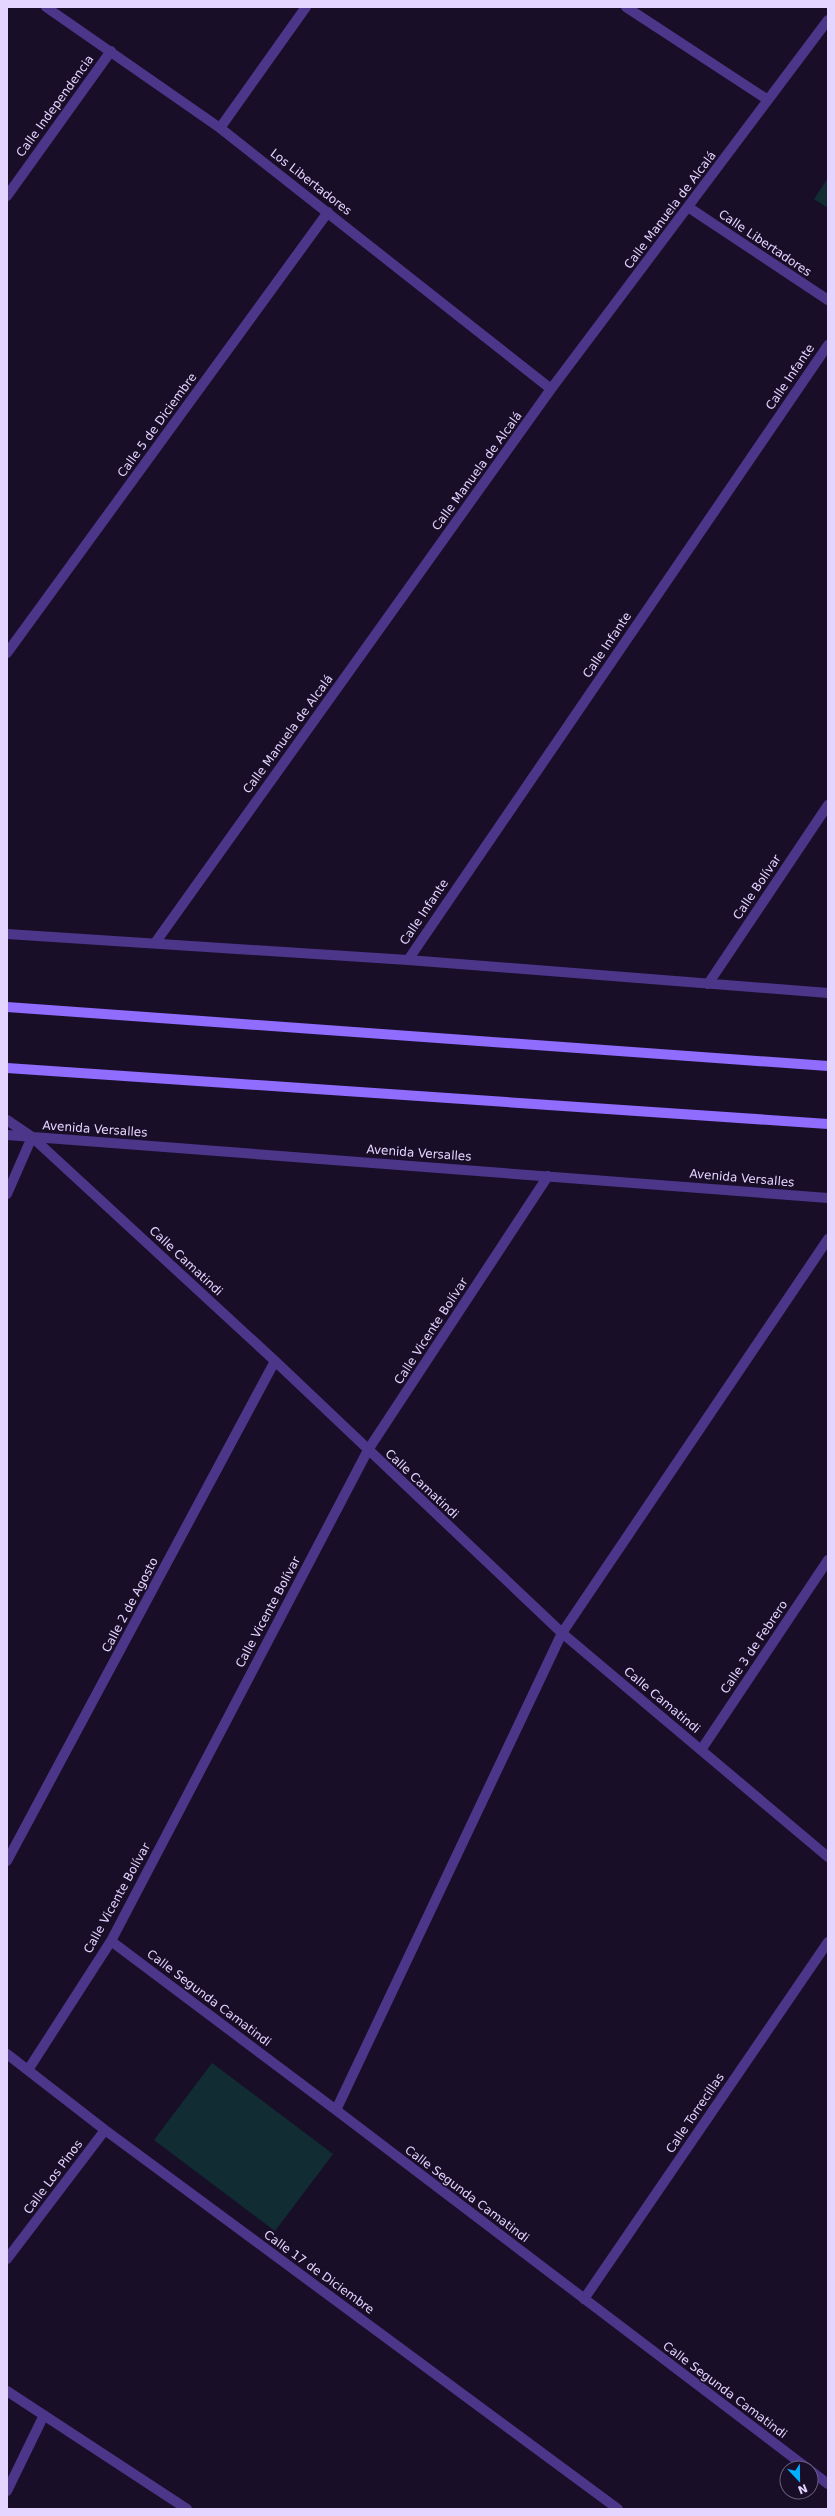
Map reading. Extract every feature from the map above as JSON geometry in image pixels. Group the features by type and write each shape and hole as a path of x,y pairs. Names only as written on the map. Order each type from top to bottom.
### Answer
{"street":[{"name":"Los Libertadores","path":"46,7 220,128 551,389"},
{"path":"220,128 306,7"},
{"path":"626,7 768,100"},
{"name":"Calle Manuela de Alcalá","path":"155,943 551,389 828,20"},
{"name":"Calle Independencia","path":"7,196 111,51"},
{"name":"Calle Libertadores","path":"688,207 828,300"},
{"name":"Calle 5 de Diciembre","path":"7,653 328,212"},
{"name":"Calle Infante","path":"408,960 828,344"},
{"name":"Calle Bolívar","path":"708,984 828,805"},
{"path":"7,934 408,960 828,993"},
{"path":"7,1007 828,1066"},
{"path":"7,1068 828,1124"},
{"name":"Calle Camatindi","path":"7,1120 32,1137 275,1361 562,1633 828,1857"},
{"name":"Avenida Versalles","path":"7,1135 828,1198"},
{"path":"7,1194 32,1137"},
{"name":"Calle Vicente Bolívar","path":"28,2070 111,1941 368,1450 548,1176"},
{"path":"336,2110 562,1633 828,1239"},
{"name":"Calle 2 de Agosto","path":"7,1861 275,1361"},
{"name":"Calle 3 de Febrero","path":"701,1750 828,1560"},
{"name":"Calle Segunda Camatindi","path":"111,1941 796,2460"},
{"name":"Calle Torrecillas","path":"584,2299 828,1942"},
{"name":"Calle 17 de Diciembre","path":"7,2054 105,2130 618,2509"},
{"name":"Calle Los Pinos","path":"7,2259 105,2130"},
{"path":"7,2391 187,2509"},
{"path":"7,2491 44,2415"},
{"path":"819,2477 828,2484"}],"green space":[{"path":"828,178 828,208 814,199"},
{"path":"212,2063 333,2154 275,2231 154,2140"}]}
